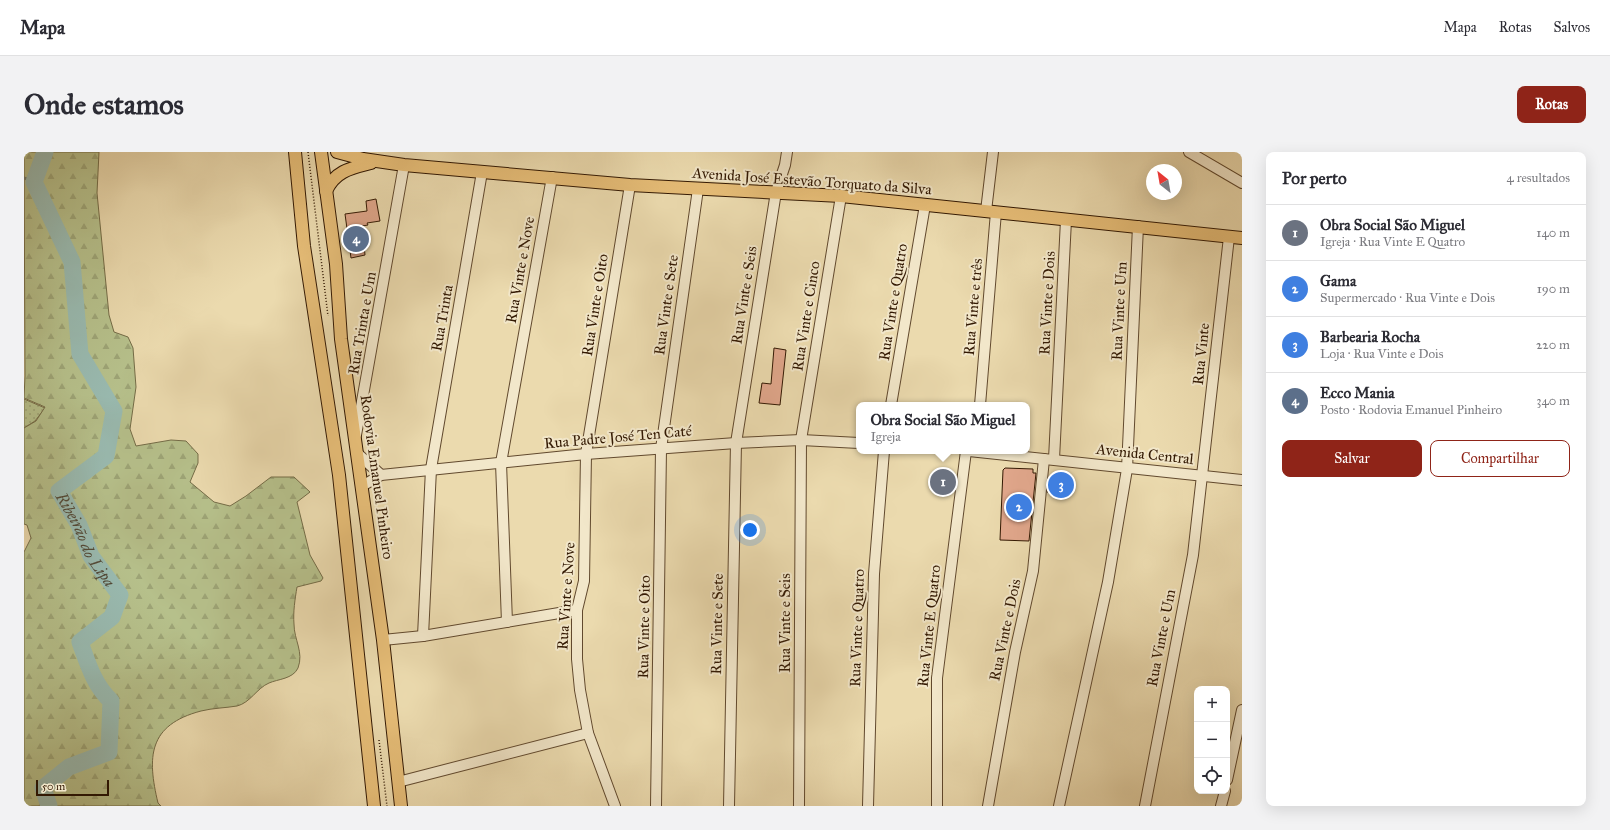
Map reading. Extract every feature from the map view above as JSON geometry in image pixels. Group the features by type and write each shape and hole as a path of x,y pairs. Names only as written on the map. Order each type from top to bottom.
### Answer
{"main road":[{"path":"295,152 304,246 339,474 374,804"},
{"name":"Rodovia Emanuel Pinheiro","path":"321,152 336,264 341,339 356,437 383,640 400,802"},
{"name":"Avenida José Estevão Torquato da Silva","path":"337,152 379,162 404,165 630,185 841,196 1242,238"},
{"name":"Avenida José Estevão Torquato da Silva","path":"326,191 330,182 348,168 379,162"}],"street":[{"name":"Rua Vinte e Seis","path":"736,443 776,192 785,165 787,152"},
{"name":"Rua Vinte e três","path":"980,402 993,152"},
{"path":"1189,152 1242,183"},
{"name":"Rua Trinta e Um","path":"356,437 404,165"},
{"name":"Rua Trinta","path":"431,469 482,172"},
{"name":"Rua Vinte e Nove","path":"501,463 552,177"},
{"name":"Rua Vinte e Oito","path":"586,454 630,185"},
{"name":"Rua Vinte e Sete","path":"661,449 698,189"},
{"name":"Rua Vinte e Cinco","path":"801,440 841,196"},
{"name":"Rua Vinte e Quatro","path":"891,402 924,205"},
{"name":"Rua Vinte e Dois","path":"988,806 1015,652 1033,571 1049,459 1066,220"},
{"name":"Rua Vinte e Um","path":"1127,469 1138,226"},
{"name":"Rua Vinte","path":"1202,475 1229,237"},
{"name":"Rua Vinte e Seis","path":"799,806 801,440"},
{"name":"Rua Padre José Ten Caté","path":"381,475 586,454 736,443 801,440 856,443"},
{"name":"Rua Vinte e Sete","path":"729,806 736,443"},
{"name":"Rua Vinte e Oito","path":"656,806 661,449"},
{"path":"358,454 381,475 362,486"},
{"name":"Rua Vinte e Nove","path":"586,454 584,581 577,610 576,659 588,733 615,806"},
{"name":"Rua Vinte e Quatro","path":"868,806 874,574 884,454"},
{"name":"Rua Vinte E Quatro","path":"936,806 937,678 968,454"},
{"path":"1004,454 1049,459"},
{"name":"Avenida Central","path":"1049,459 1127,469 1242,480"},
{"path":"501,463 507,622"},
{"path":"423,636 431,469"},
{"path":"1059,806 1108,582 1127,469"},
{"name":"Rua Vinte e Um","path":"1145,806 1193,555 1202,475"},
{"path":"383,640 423,636 577,610"},
{"path":"1230,766 1242,710"},
{"path":"398,782 588,733"},
{"path":"1221,806 1224,794"}],"path":[{"path":"374,804 400,802"}],"green space":[{"path":"24,152 99,152 97,193 109,315 114,332 128,337 133,348 136,387 130,429 136,446 171,440 186,441 198,454 198,463 190,482 214,502 230,506 271,477 294,477 310,492 297,502 310,555 323,578 321,581 297,587 294,606 294,630 300,657 298,668 296,672 289,677 265,685 250,699 242,704 237,706 210,709 183,717 170,725 161,734 153,757 153,771 158,803 161,806 24,806 24,552 31,538 27,525 24,524 24,428 36,421 45,407 24,398"},
{"path":"24,399 45,408 35,421 24,428"}],"building":[{"path":"376,199 380,221 367,223 368,225 362,226 365,255 351,258 345,214 367,211 366,201"},
{"path":"774,348 786,350 780,405 759,403 762,383 771,384"},
{"path":"1005,468 1033,469 1033,473 1036,473 1029,541 1000,540 1003,470"},
{"path":"1049,477 1064,477 1064,493 1047,492"}],"waterway":[{"name":"Ribeirão do Lipa","path":"45,152 34,182 72,262 80,354 114,411 106,456 59,491 79,525 91,556 120,595 112,617 80,642 96,681 111,701 109,752 69,767 43,788 49,806"},
{"path":"24,178 34,182"}],"place":[{"name":"Ecco Mania","path":"356,239"},
{"name":"Obra Social São Miguel","path":"943,482"},
{"name":"Barbearia Rocha","path":"1061,485"},
{"name":"Gama","path":"1019,507"}]}
